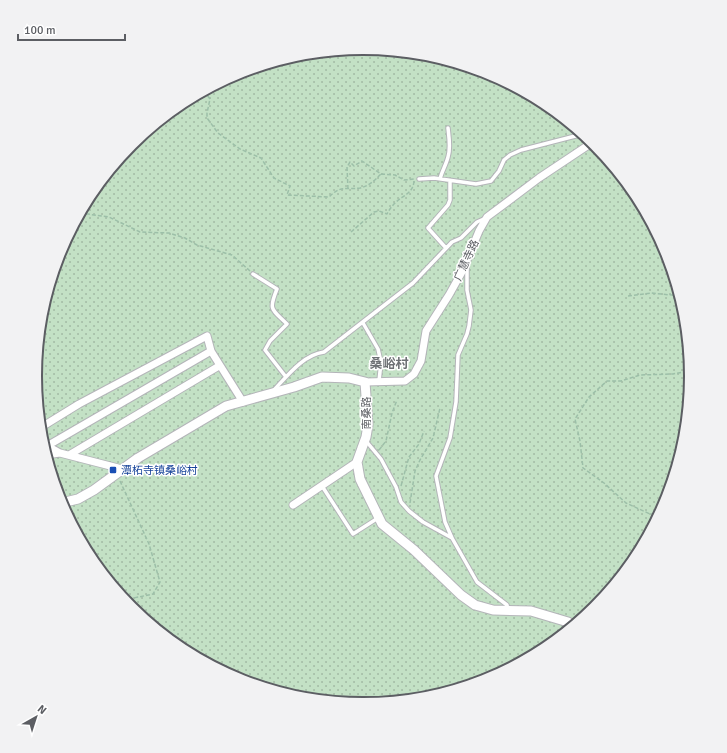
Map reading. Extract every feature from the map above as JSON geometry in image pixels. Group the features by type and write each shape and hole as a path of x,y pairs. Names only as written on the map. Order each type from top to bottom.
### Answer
{"street":[{"name":"广慧寺路","path":"365,382 405,381 414,374 421,361 426,331 449,295 487,217 587,146"},
{"path":"46,424 79,404 207,336 211,351 243,402"},
{"path":"49,442 211,351"},
{"path":"68,455 220,366"},
{"name":"南桑路","path":"67,502 78,499 94,490 119,471 169,439 226,406 269,395 322,377 349,378 365,382 368,425 365,440 357,462"},
{"path":"50,447 60,453 119,471"},
{"path":"52,454 60,453"},
{"path":"293,505 357,462 360,479 382,524 414,550 461,595 475,605 493,610 531,611 569,623"}],"lane":[{"path":"440,179 450,147 448,128"},
{"path":"416,179 440,179 476,184 491,181 499,171 504,160 510,154 576,136"},
{"path":"446,248 428,228 448,205 450,200 450,181"},
{"path":"269,395 286,377 310,356 324,352 364,323 413,283 452,242 461,238 477,222 487,217"},
{"path":"468,258 467,290 471,310 469,326 458,355 456,402 450,438 436,476 445,522 452,538 477,582 507,605 508,611"},
{"path":"253,274 277,289 272,309 287,324 270,341 265,350 286,377"},
{"path":"364,323 378,350 381,362 379,382"},
{"path":"365,440 381,459 401,502 409,511 423,522 452,538"},
{"path":"322,486 353,534 378,518"}],"path":[{"path":"208,95 210,98 207,118 218,133 240,149 261,158 274,178 290,186 287,195 330,197 336,190 361,188 373,182 381,174"},
{"path":"348,189 347,168 350,162 354,166 362,161 381,174 395,175 404,180 416,179 414,187 410,193 395,203 387,214 379,211 374,212 351,232"},
{"path":"86,214 109,217 140,232 169,233 185,238 197,246 232,255 253,274"},
{"path":"628,296 651,293 675,295"},
{"path":"655,514 650,514 626,503 604,483 583,468 580,441 575,419 589,397 607,381 621,381 640,375 673,374 685,372"},
{"path":"376,453 386,441 392,413 397,400"},
{"path":"409,511 414,472 434,438 440,408"},
{"path":"399,495 406,464 419,444 424,431"},
{"path":"119,471 148,544 160,582 153,594 131,599"}],"green space":[{"path":"342,56 385,56 426,61 447,66 487,79 506,88 542,109 559,121 591,149 619,181 631,198 652,234 661,253 674,293 679,314 684,355 684,398 679,439 674,460 661,500 652,519 631,555 619,572 591,604 559,632 542,644 506,665 487,674 447,687 426,692 385,697 342,697 301,692 280,687 240,674 221,665 185,644 168,632 136,604 108,572 96,555 75,519 66,500 53,460 48,439 43,398 43,355 48,314 53,293 66,253 75,234 96,198 108,181 136,149 168,121 185,109 221,88 240,79 280,66 301,61"}],"place":[{"name":"潭柘寺镇桑峪村","path":"113,470"}],"district":[{"name":"桑峪村","path":"389,363"}]}
